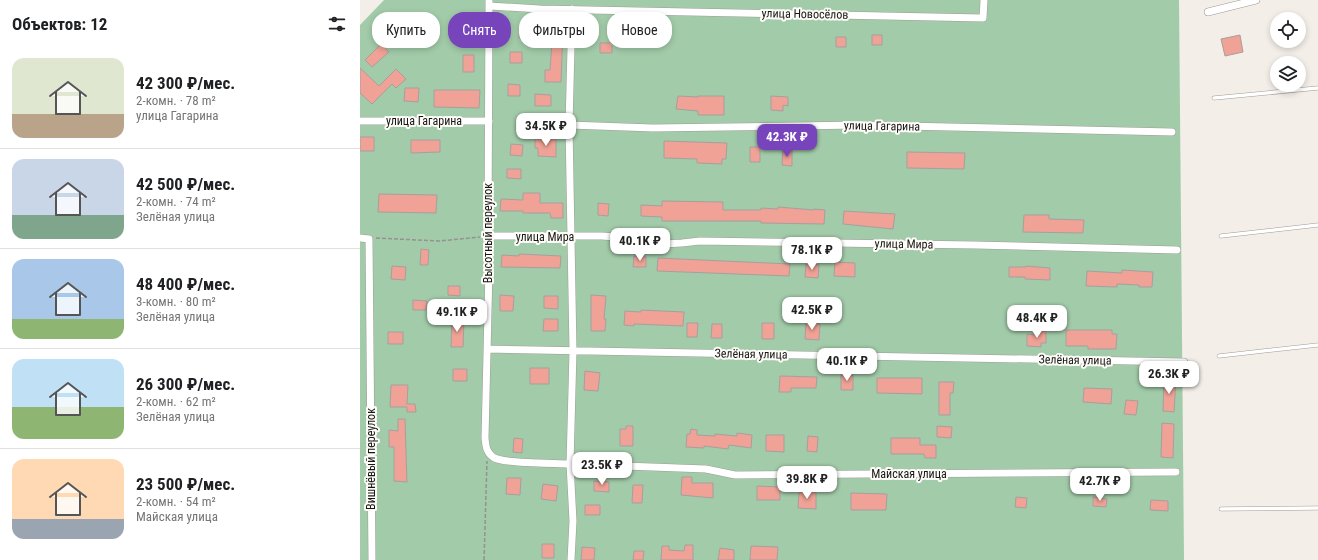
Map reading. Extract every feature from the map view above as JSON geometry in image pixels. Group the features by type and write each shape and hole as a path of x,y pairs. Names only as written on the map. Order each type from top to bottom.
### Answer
{"street":[{"name":"улица Новосёлов","path":"489,3 540,9 983,18 984,0"},
{"path":"1208,12 1256,0"},
{"name":"Высотный переулок","path":"487,451 485,438 489,269 489,3"},
{"path":"571,560 573,521 570,464 574,351 569,125 572,9"},
{"name":"улица Гагарина","path":"360,121 489,121"},
{"name":"улица Гагарина","path":"569,125 653,128 859,125 1172,132"},
{"name":"улица Мира","path":"488,236 602,236 643,239 663,244 682,244 700,241 1177,250"},
{"path":"360,238 369,239"},
{"name":"Вишнёвый переулок","path":"369,239 372,560"},
{"name":"Зелёная улица","path":"487,349 1184,362"},
{"path":"487,451 494,458 505,461 570,464"},
{"name":"Майская улица","path":"570,464 706,469 735,475 1176,472"}],"lane":[{"path":"1214,98 1318,88"},
{"path":"1221,236 1318,225"},
{"path":"1219,356 1318,345"},
{"path":"1222,509 1318,508"}],"path":[{"path":"369,239 384,238 439,242 488,236"},
{"path":"484,560 487,451"}],"green space":[{"path":"384,0 1179,0 1184,560 360,560 360,25 372,12 372,48 440,48 440,12 372,12"}],"building":[{"path":"872,35 882,35 882,45 872,45"},
{"path":"1240,35 1243,52 1225,56 1221,39"},
{"path":"836,37 846,37 846,47 836,47"},
{"path":"600,43 607,43 607,48 612,48 612,53 600,53"},
{"path":"377,48 385,48 389,52 372,67 365,60"},
{"path":"552,48 562,48 561,82 545,82 545,70 550,70"},
{"path":"510,52 522,52 522,63 510,63"},
{"path":"463,55 474,55 474,72 463,72"},
{"path":"360,68 379,86 396,69 406,79 396,88 392,84 372,104 360,93"},
{"path":"508,84 520,85 520,96 508,96"},
{"path":"405,88 419,88 418,102 404,101"},
{"path":"434,90 480,90 479,108 434,107"},
{"path":"535,94 551,95 551,106 535,106"},
{"path":"678,96 724,96 724,115 698,115 698,111 676,109"},
{"path":"771,96 788,97 788,106 783,105 783,111 771,110"},
{"path":"360,137 374,137 374,151 360,151"},
{"path":"535,139 556,139 556,157 538,156 538,148 535,148"},
{"path":"411,140 440,140 440,152 411,153"},
{"path":"664,141 727,143 726,159 722,159 722,164 697,163 697,159 664,158"},
{"path":"511,144 523,145 522,156 510,155"},
{"path":"750,147 760,147 760,162 750,162"},
{"path":"783,150 792,150 792,166 782,165"},
{"path":"907,152 965,153 964,169 907,168"},
{"path":"507,169 521,169 521,179 507,178"},
{"path":"523,193 540,193 540,203 563,203 563,218 551,218 550,213 500,211 501,199 523,200"},
{"path":"379,194 437,195 436,213 378,212"},
{"path":"662,201 723,202 723,210 761,210 761,208 778,209 778,207 825,210 824,224 761,223 761,221 662,221 662,217 641,216 641,205 662,206"},
{"path":"598,203 609,204 608,216 598,215"},
{"path":"844,211 895,214 893,229 843,224"},
{"path":"1024,215 1049,215 1049,219 1084,220 1083,233 1023,232"},
{"path":"421,249 429,250 428,265 420,265"},
{"path":"519,254 561,256 560,268 501,267 502,255 519,256"},
{"path":"634,256 646,257 646,267 633,267"},
{"path":"658,258 790,264 789,276 657,271"},
{"path":"835,262 855,263 855,277 834,276"},
{"path":"806,264 819,265 818,278 805,277"},
{"path":"392,266 406,267 405,280 391,279"},
{"path":"1026,266 1050,268 1050,280 1009,277 1009,267"},
{"path":"1122,270 1153,272 1152,287 1117,284 1117,287 1086,286 1087,271 1122,273"},
{"path":"448,286 460,286 460,296 448,295"},
{"path":"500,295 514,296 513,311 500,311"},
{"path":"591,295 606,296 604,319 606,319 605,331 591,331"},
{"path":"544,296 558,296 558,309 544,308"},
{"path":"413,300 427,301 426,310 413,310"},
{"path":"641,310 684,312 683,326 624,325 625,311 641,312"},
{"path":"452,318 464,319 463,347 451,347"},
{"path":"544,319 558,319 558,331 543,331"},
{"path":"806,322 820,324 819,340 805,339"},
{"path":"687,323 698,323 697,337 687,337"},
{"path":"762,323 774,323 774,339 762,339"},
{"path":"712,324 722,324 722,338 711,338"},
{"path":"1066,330 1112,330 1112,334 1117,334 1116,349 1088,349 1088,346 1066,346"},
{"path":"1034,331 1046,331 1046,343 1041,343 1041,347 1027,346 1027,334 1034,335"},
{"path":"388,332 403,332 403,344 388,344"},
{"path":"530,368 549,368 549,384 530,384"},
{"path":"453,369 467,369 467,381 453,381"},
{"path":"585,371 600,373 598,391 584,390"},
{"path":"841,375 853,375 853,390 841,390"},
{"path":"780,376 817,377 816,388 791,388 791,392 779,392"},
{"path":"877,378 922,378 922,394 877,393"},
{"path":"1164,379 1176,379 1174,412 1163,411"},
{"path":"939,382 954,382 953,393 950,393 950,415 939,415"},
{"path":"391,385 408,385 407,404 415,404 416,412 407,412 407,407 390,407"},
{"path":"1084,388 1112,389 1111,404 1083,402"},
{"path":"1126,400 1138,401 1136,415 1124,414"},
{"path":"398,419 405,419 407,482 394,481 394,447 389,447 389,430 398,431"},
{"path":"1162,423 1174,424 1173,458 1161,457"},
{"path":"626,426 633,426 633,446 620,446 620,429 626,429"},
{"path":"937,426 952,427 951,438 937,437"},
{"path":"691,429 697,430 697,435 715,436 715,434 737,436 737,433 752,435 751,448 729,445 728,449 704,446 704,448 686,447 687,434 690,434"},
{"path":"766,435 784,435 784,452 766,451"},
{"path":"808,436 818,437 817,452 807,451"},
{"path":"514,438 523,439 522,453 513,452"},
{"path":"891,438 920,438 920,445 936,445 936,458 925,458 924,454 891,454"},
{"path":"682,477 692,477 692,483 713,483 713,498 681,495"},
{"path":"507,478 521,478 520,495 506,494"},
{"path":"594,481 609,482 609,492 594,491"},
{"path":"543,484 558,486 556,501 541,499"},
{"path":"633,485 643,485 642,503 632,503"},
{"path":"757,486 780,487 780,500 757,500"},
{"path":"799,492 816,492 816,509 798,508"},
{"path":"851,493 887,494 886,510 851,510"},
{"path":"1016,497 1027,498 1026,508 1015,507"},
{"path":"1093,497 1107,499 1106,507 1093,506"},
{"path":"1151,500 1168,501 1168,511 1150,510"},
{"path":"585,505 600,505 600,515 585,515"},
{"path":"542,544 554,544 554,558 542,558"},
{"path":"685,545 693,545 693,560 661,560 662,546 669,546 669,550 684,551"},
{"path":"751,546 778,547 777,560 750,560"},
{"path":"582,547 595,548 594,560 581,560"},
{"path":"720,548 734,550 734,560 718,560"},
{"path":"634,551 644,551 643,560 633,560"}]}
